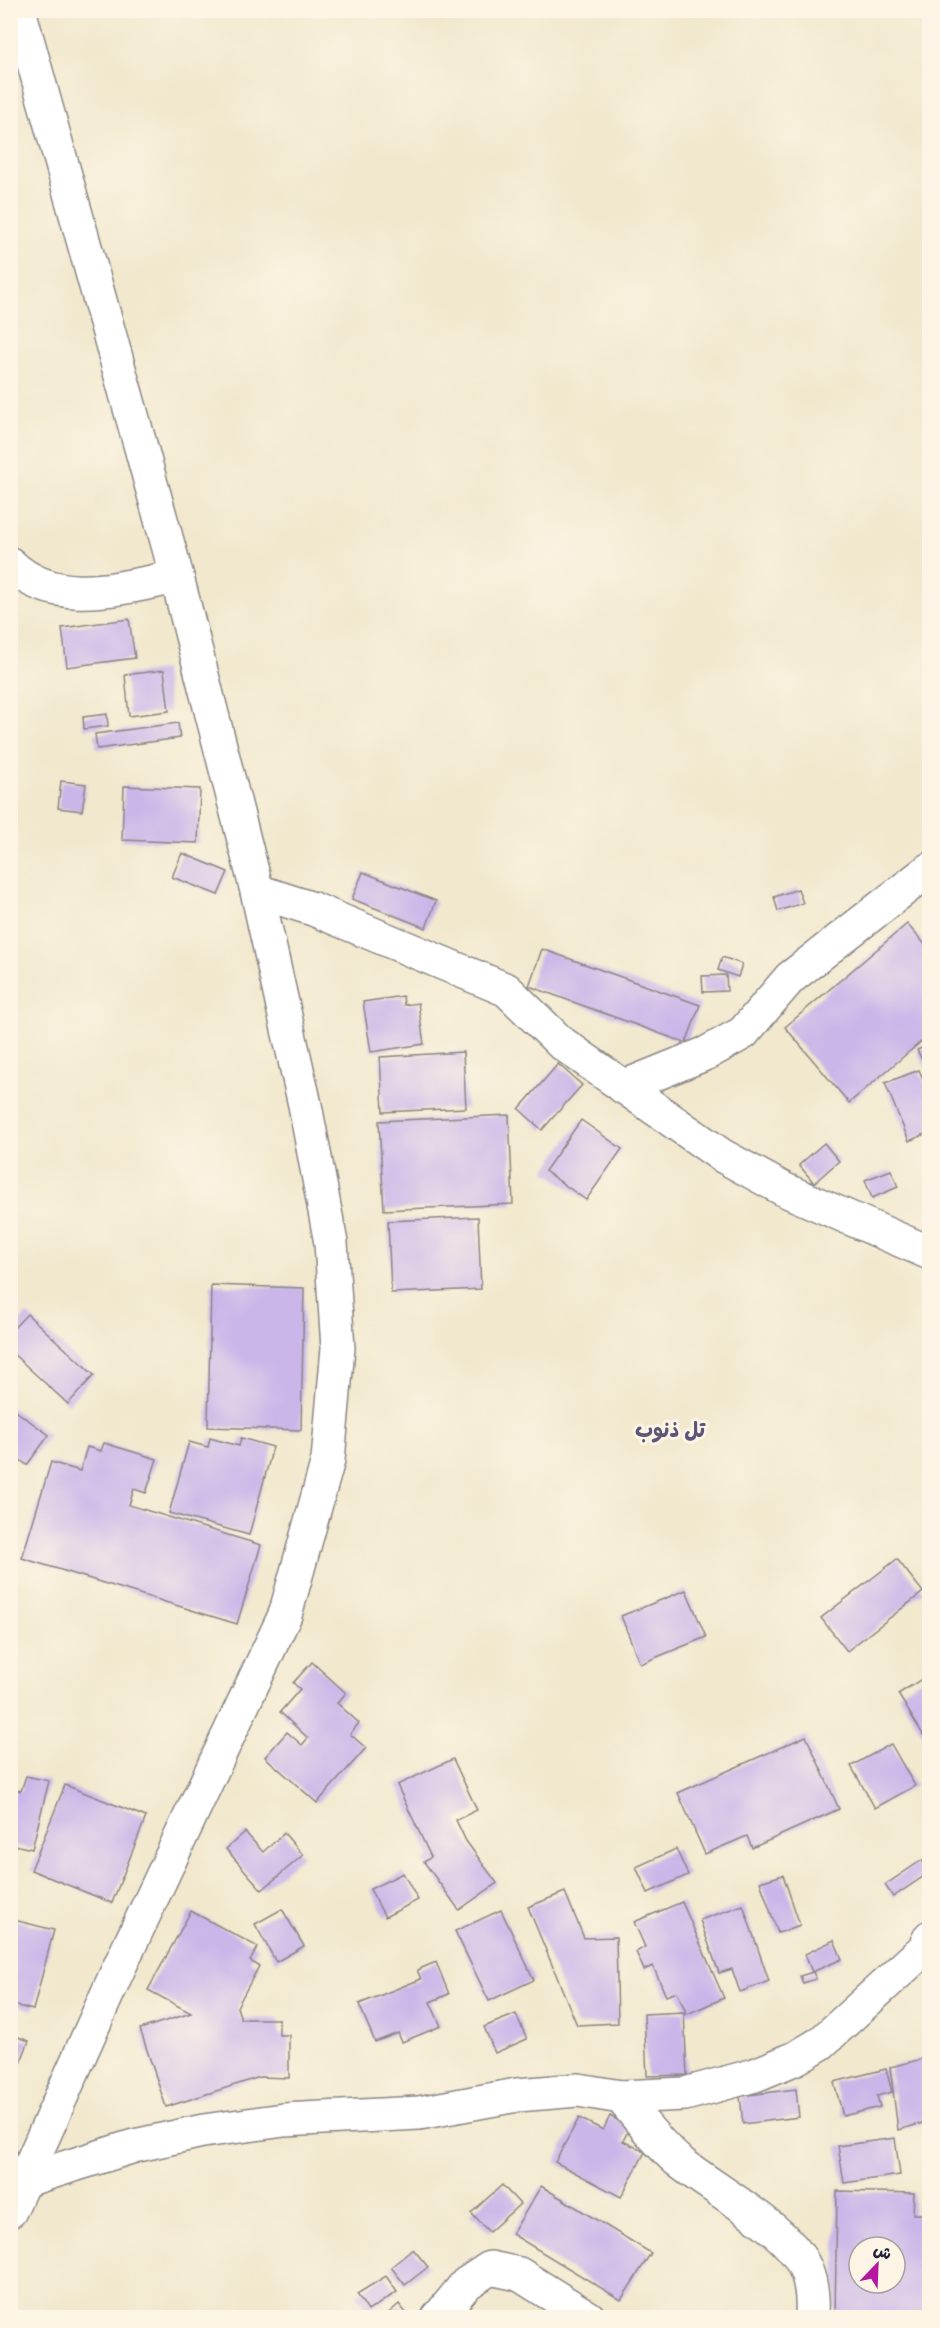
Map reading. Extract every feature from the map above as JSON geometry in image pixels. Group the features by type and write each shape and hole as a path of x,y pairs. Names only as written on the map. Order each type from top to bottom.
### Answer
{"street":[{"path":"14,2193 285,1615 328,1460 338,1348 331,1243 305,1105 257,891 177,577 19,10"},
{"path":"10,564 30,580 51,590 106,591 177,577"},
{"path":"623,1088 708,1053 743,1033 790,978 930,869"},
{"path":"257,891 313,909 507,990 560,1042 721,1155 785,1190 930,1253"},
{"path":"14,2193 134,2146 203,2131 284,2121 419,2113 527,2094 578,2090 621,2097 685,2094 756,2075 796,2058 821,2043 924,1949 930,1937"},
{"path":"621,2097 653,2138 678,2160 788,2242 805,2267 813,2299 812,2318"},
{"path":"438,2318 465,2284 490,2268 519,2274 589,2318"}],"building":[{"path":"129,619 135,658 67,667 62,628"},
{"path":"10,620 17,630 10,634"},
{"path":"164,670 169,711 129,716 125,675"},
{"path":"107,714 108,726 84,729 83,717"},
{"path":"178,723 180,738 97,749 95,734"},
{"path":"61,781 86,784 82,811 58,808"},
{"path":"124,786 200,789 198,843 122,840"},
{"path":"182,853 228,872 218,895 172,877"},
{"path":"363,872 436,901 426,928 352,899"},
{"path":"798,889 803,903 778,911 774,897"},
{"path":"907,924 930,950 930,1034 849,1103 785,1027"},
{"path":"542,949 700,1005 686,1043 529,986"},
{"path":"722,957 742,964 738,977 718,970"},
{"path":"726,975 727,991 703,992 702,976"},
{"path":"403,996 404,1005 418,1003 424,1044 371,1052 363,1002"},
{"path":"930,1044 930,1075 917,1050"},
{"path":"463,1052 466,1108 383,1112 380,1057"},
{"path":"558,1064 582,1085 542,1130 519,1109"},
{"path":"919,1070 930,1094 930,1132 909,1141 885,1083"},
{"path":"509,1115 513,1204 384,1210 379,1121"},
{"path":"581,1120 622,1149 586,1200 545,1171"},
{"path":"824,1143 839,1161 814,1183 799,1165"},
{"path":"891,1170 898,1187 872,1198 865,1180"},
{"path":"478,1217 481,1289 391,1293 388,1221"},
{"path":"211,1285 304,1288 301,1430 208,1427"},
{"path":"27,1314 94,1375 68,1404 10,1351 10,1332"},
{"path":"10,1407 49,1435 27,1465 10,1453"},
{"path":"210,1438 239,1446 241,1438 273,1447 249,1535 169,1513 189,1442 208,1447"},
{"path":"104,1443 157,1459 146,1493 134,1489 129,1505 261,1545 237,1624 22,1558 51,1462 80,1471 87,1447 101,1451"},
{"path":"897,1559 923,1592 847,1651 821,1618"},
{"path":"686,1590 706,1637 640,1664 621,1616"},
{"path":"312,1662 346,1693 337,1703 359,1723 350,1734 366,1748 317,1803 265,1757 287,1732 302,1745 308,1738 280,1712 300,1689 293,1683"},
{"path":"928,1675 930,1739 927,1741 898,1694"},
{"path":"806,1736 839,1809 752,1848 747,1836 705,1854 678,1793"},
{"path":"891,1744 915,1786 875,1808 851,1766"},
{"path":"453,1759 477,1810 456,1820 466,1841 497,1883 459,1910 424,1862 431,1857 397,1785"},
{"path":"26,1776 49,1781 32,1849 10,1844 10,1789 21,1791"},
{"path":"65,1785 146,1817 112,1903 31,1870"},
{"path":"245,1832 263,1852 284,1833 303,1855 262,1890 226,1849"},
{"path":"676,1849 688,1875 648,1893 636,1867"},
{"path":"922,1860 930,1872 893,1897 885,1885"},
{"path":"403,1873 418,1900 385,1917 370,1889"},
{"path":"783,1875 800,1925 778,1933 760,1882"},
{"path":"565,1892 584,1938 616,1937 618,2023 577,2025 528,1907"},
{"path":"682,1902 724,1998 687,2014 677,1992 666,1996 653,1966 644,1970 636,1952 645,1947 634,1922"},
{"path":"743,1905 769,1981 740,1992 732,1969 719,1973 700,1920"},
{"path":"282,1909 304,1946 276,1962 255,1924"},
{"path":"501,1910 534,1980 489,2001 455,1931"},
{"path":"191,1911 258,1947 250,1961 259,1966 237,2007 241,2019 279,2019 279,2035 289,2035 289,2078 260,2077 166,2107 140,2029 191,2013 148,1990"},
{"path":"10,1919 54,1930 33,2010 10,2004"},
{"path":"834,1940 842,1959 812,1972 805,1954"},
{"path":"436,1962 449,1994 430,2002 441,2026 402,2042 398,2033 375,2042 359,2004 421,1979 417,1970"},
{"path":"813,1972 816,1979 803,1983 800,1976"},
{"path":"684,2012 687,2075 647,2076 644,2014"},
{"path":"516,2014 527,2039 495,2053 484,2027"},
{"path":"10,2034 29,2041 20,2064 10,2060"},
{"path":"930,2057 930,2121 898,2130 890,2067"},
{"path":"886,2069 892,2092 877,2096 880,2107 843,2116 834,2082"},
{"path":"796,2089 799,2117 743,2124 740,2096"},
{"path":"610,2116 630,2127 623,2141 645,2152 621,2197 555,2162 579,2118 603,2130"},
{"path":"895,2138 900,2175 844,2183 838,2146"},
{"path":"502,2185 520,2204 489,2232 471,2213"},
{"path":"541,2186 651,2253 621,2300 512,2234"},
{"path":"837,2191 914,2193 913,2214 930,2214 930,2318 835,2318"},
{"path":"413,2249 428,2267 405,2285 391,2267"},
{"path":"386,2276 397,2292 368,2311 357,2294"},
{"path":"399,2304 410,2318 383,2318"}],"district":[{"name":"تل ذنوب","path":"670,1430"}]}
